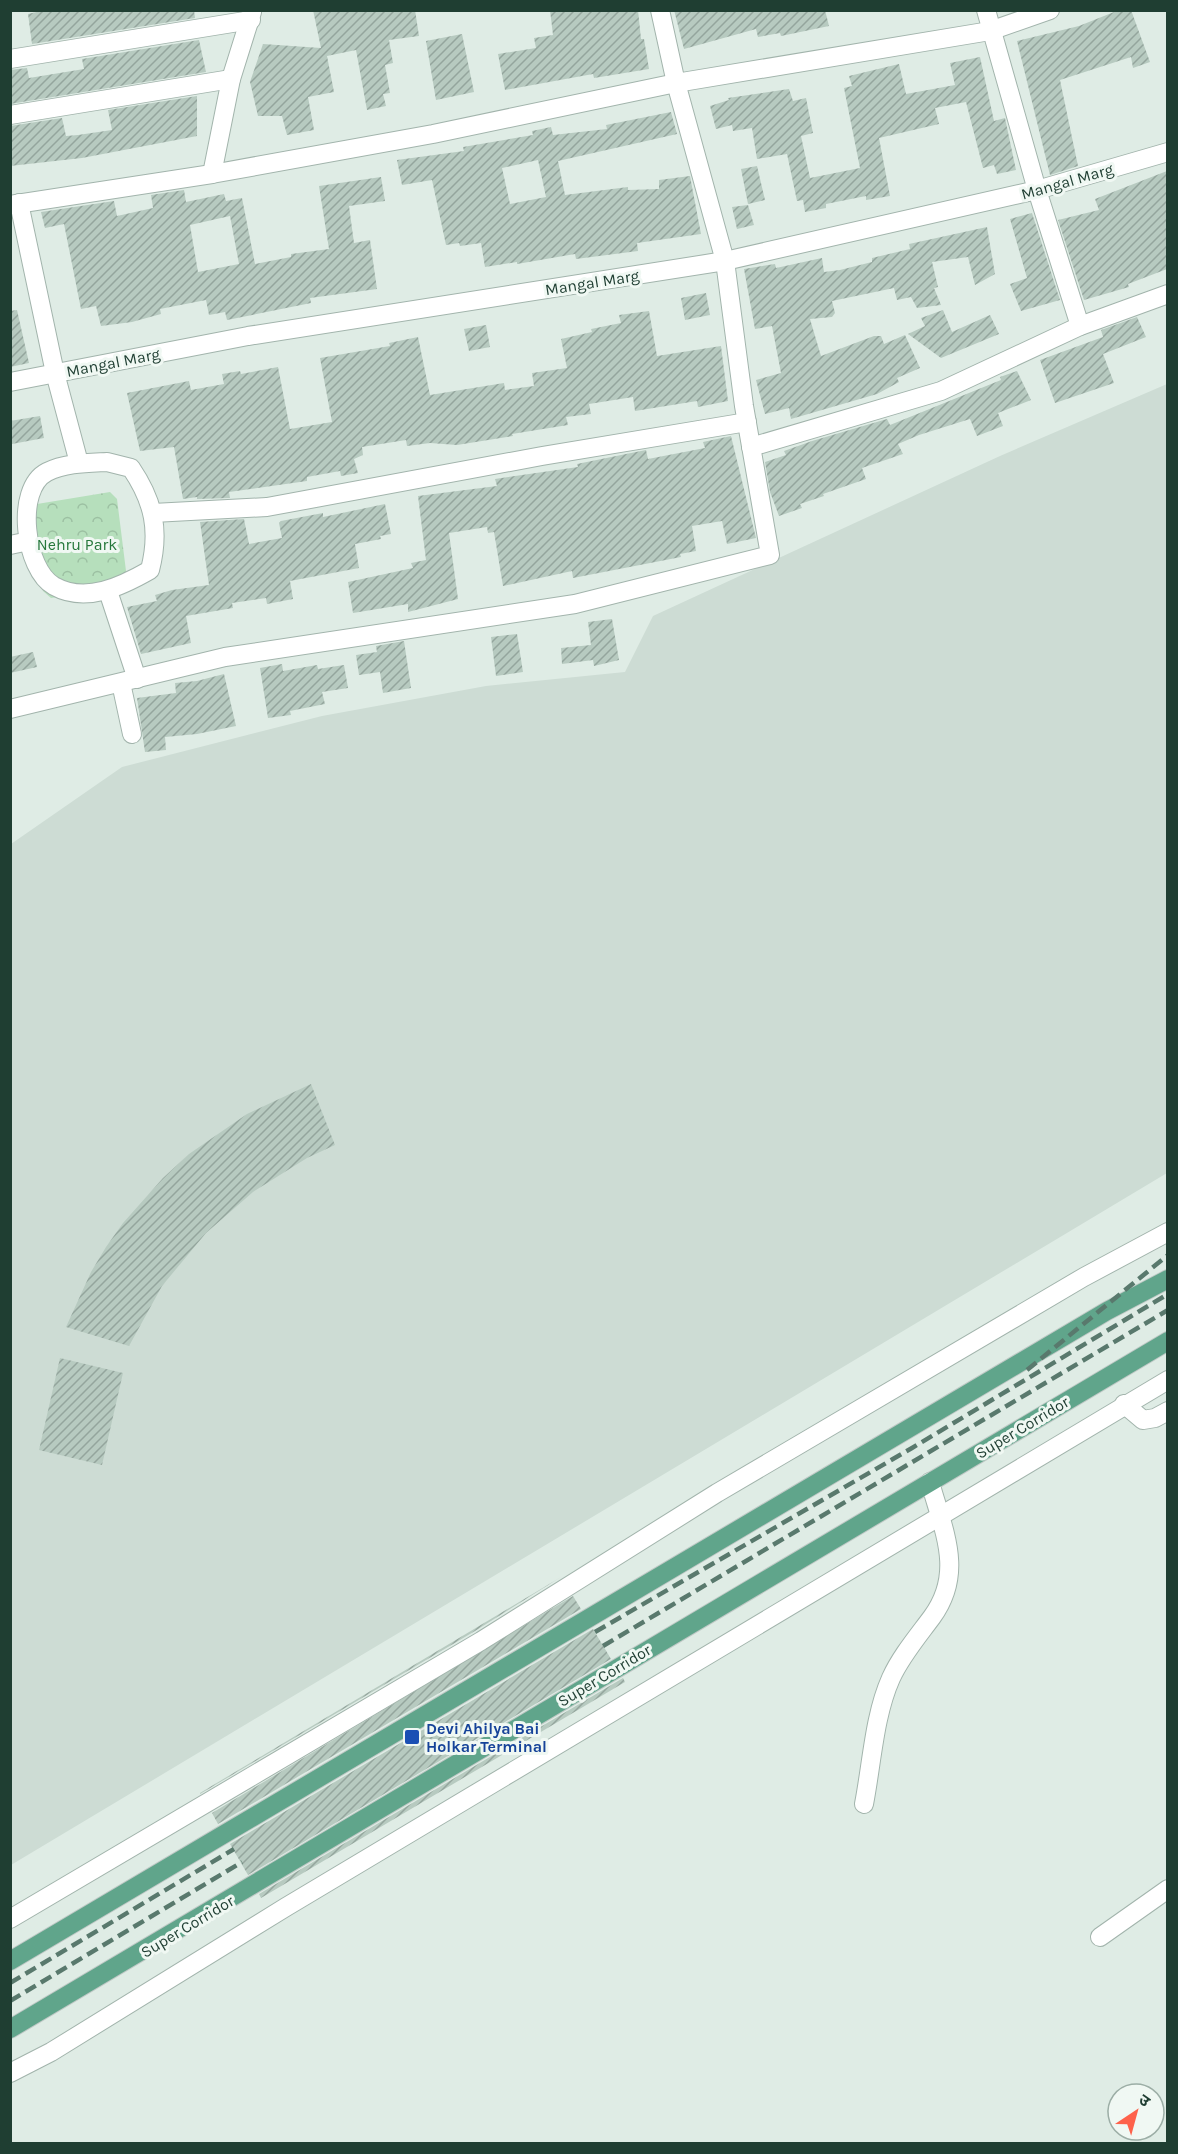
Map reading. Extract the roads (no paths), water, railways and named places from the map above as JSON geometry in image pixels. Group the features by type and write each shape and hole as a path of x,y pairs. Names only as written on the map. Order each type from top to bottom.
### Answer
{"main road":[{"path":"10,1961 1107,1311 1167,1279"},
{"name":"Super Corridor","path":"10,2029 1167,1341"}],"street":[{"path":"10,709 225,657 574,604 770,555 747,422 725,261 676,83 660,10"},
{"path":"986,10 990,31 1037,190 1080,326"},
{"path":"79,463 15,204 212,174 433,134 676,83 990,31 1050,10"},
{"path":"10,59 251,15 231,79 212,174"},
{"path":"10,115 231,79"},
{"name":"Mangal Marg","path":"10,382 259,334 725,261 1037,190 1167,152"},
{"path":"751,447 941,391 1080,326 1167,294"},
{"path":"153,513 267,507 542,456 747,422"},
{"path":"106,462 131,468 143,485 153,513 156,546 150,570 108,591 74,593 53,585 40,569 29,541 26,505 32,486 47,472 79,463 106,462"},
{"path":"10,544 29,541"},
{"path":"108,591 129,681 132,734"},
{"path":"10,1919 498,1630 728,1487 1084,1277 1167,1232"},
{"path":"10,2073 51,2052 327,1883 1167,1380"},
{"path":"1124,1404 1143,1420 1155,1418 1167,1411"},
{"path":"864,1804 884,1700 891,1677 937,1610 947,1590 951,1558 930,1482"},
{"path":"1100,1937 1167,1889"}],"railway":[{"path":"1027,1370 1168,1255"},
{"path":"595,1632 912,1448 1168,1294"},
{"path":"603,1646 1168,1310"},
{"path":"10,1983 234,1849"},
{"path":"10,2001 242,1862"}],"place":[{"name":"Devi Ahilya Bai Holkar Terminal","path":"412,1737"}],"park label":[{"name":"Nehru Park","path":"77,544"}]}
